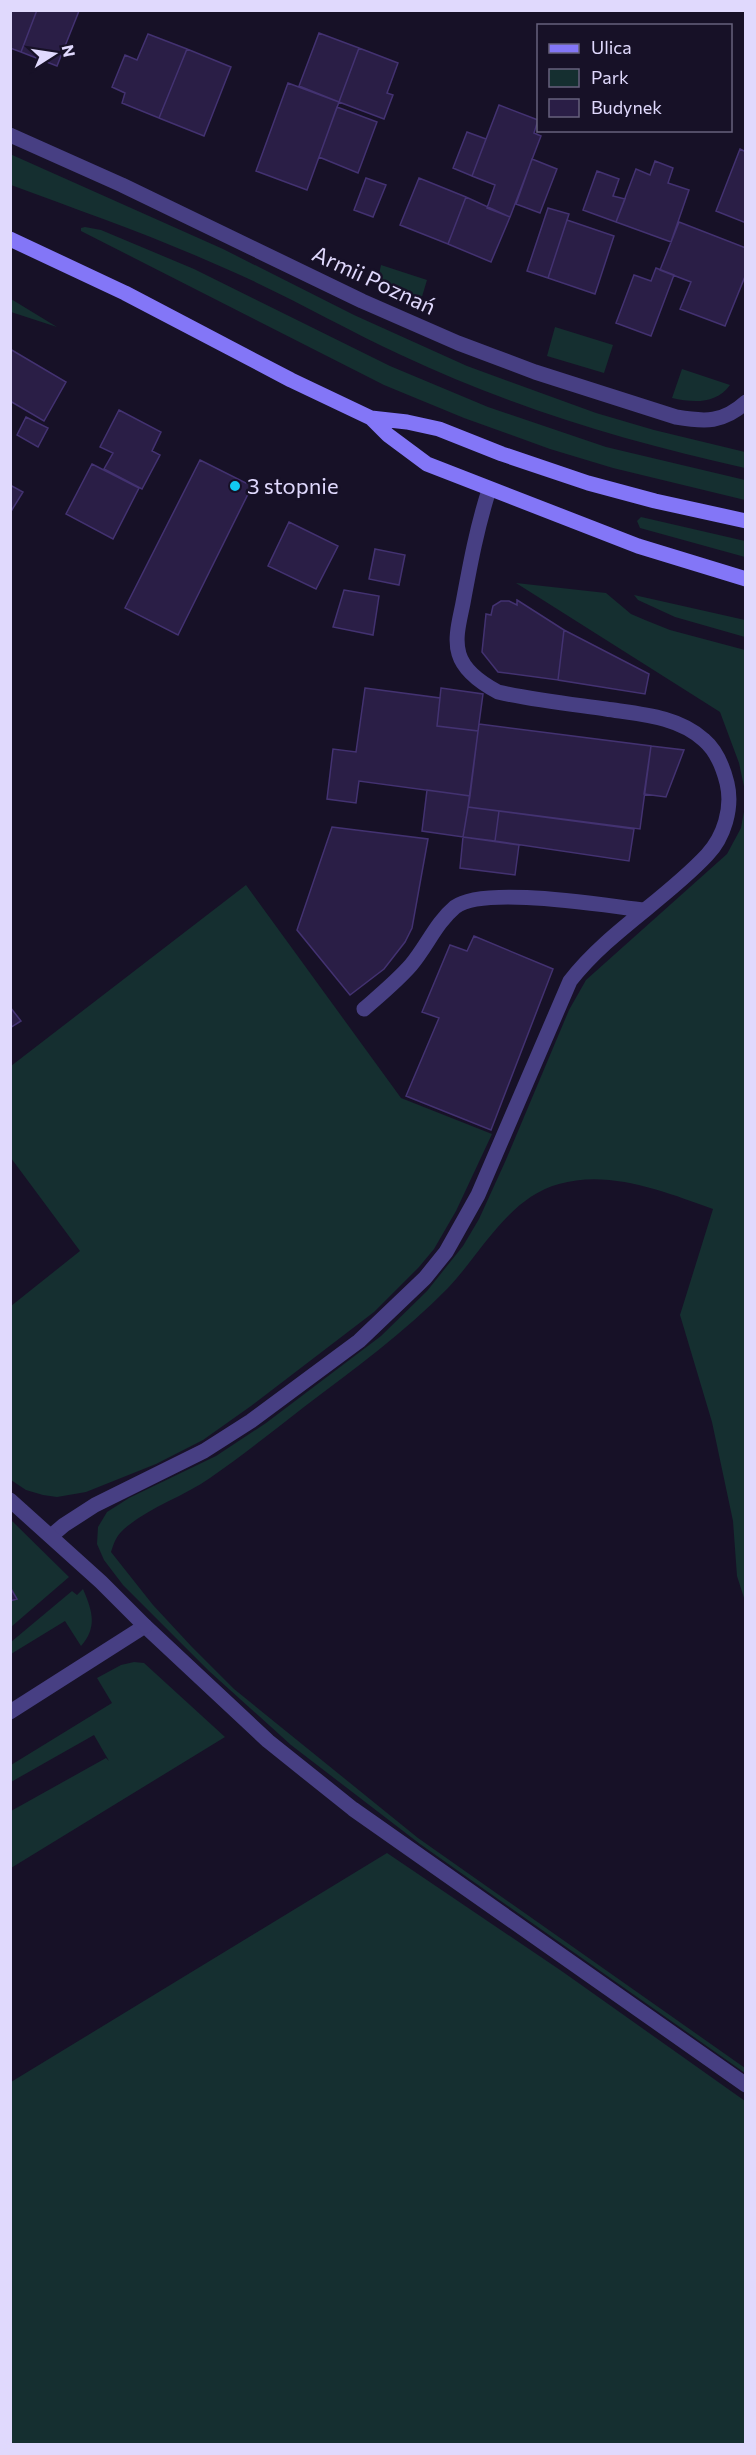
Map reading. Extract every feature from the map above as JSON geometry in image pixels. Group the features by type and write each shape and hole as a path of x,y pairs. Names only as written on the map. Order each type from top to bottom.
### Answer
{"main road":[{"path":"10,239 116,289 291,380 371,418 408,422 440,429 502,454 588,483 655,501 746,521"},
{"path":"371,418 388,435 427,464 638,546 746,579"}],"street":[{"name":"Armii Poznań","path":"10,135 122,185 409,322 496,358 676,417 706,420 733,414 746,402"},
{"path":"51,1536 95,1504 223,1440 359,1341 406,1298 446,1252 478,1195 570,981 581,967 708,854 725,825 729,791 724,771 715,753 704,740 677,723 662,718 498,692 481,682 459,655 458,634 474,543 489,490"},
{"path":"364,1009 411,965 444,917 458,905 473,898 508,896 645,910"},
{"path":"10,1500 101,1582 268,1741 353,1809 746,2085"},
{"path":"10,1712 145,1626"}],"green space":[{"path":"10,154 223,249 354,315 467,366 596,413 745,452 745,468 613,435 527,407 443,374 222,267 143,234 11,185"},
{"path":"81,228 101,230 194,269 390,366 488,407 606,447 745,480 745,500 613,468 550,449 464,418 384,385 81,231"},
{"path":"381,265 427,280 421,300 377,284"},
{"path":"11,299 57,327 11,312"},
{"path":"555,327 613,345 604,373 547,356"},
{"path":"682,369 730,385 711,399 688,401 672,398"},
{"path":"641,517 745,541 745,557 640,528 637,521"},
{"path":"516,583 606,593 631,614 645,620 670,630 745,650 745,791 739,763 720,712"},
{"path":"634,595 745,620 745,637 675,617 638,600"},
{"path":"745,806 745,1601 737,1576 733,1521 712,1422 680,1315 713,1209 637,1184 598,1179 559,1184 525,1201 497,1228 448,1288 396,1335 222,1470 200,1485 134,1521 119,1534 111,1552 153,1605 234,1689 418,1838 745,2068 745,2073 420,1844 291,1745 209,1671 123,1585 104,1560 97,1544 98,1527 107,1512 129,1498 216,1456 266,1423 381,1336 427,1291 463,1246 479,1219 569,1010 586,980 727,854 741,828"},
{"path":"246,885 401,1098 492,1134 456,1211 434,1249 419,1267 374,1312 251,1406 203,1440 156,1464 86,1492 57,1497 26,1490 11,1480 11,1306 80,1251 11,1158 11,1066"},
{"path":"10,1519 69,1577 11,1627 11,1601 17,1599 11,1587"},
{"path":"83,1589 92,1618 90,1632 81,1646 65,1621 11,1654 11,1642 72,1591 77,1595"},
{"path":"134,1662 144,1663 225,1737 11,1868 11,1811 106,1758 109,1761 94,1735 11,1782 11,1765 112,1703 97,1678 121,1665"},
{"path":"387,1853 563,1972 745,2101 745,2444 11,2444 11,2082"}],"building":[{"path":"10,10 37,10 21,52 10,48"},
{"path":"37,10 79,11 57,66 21,52"},
{"path":"319,33 359,48 339,102 299,86"},
{"path":"148,34 187,49 159,118 122,103 125,93 112,87 125,55 137,60"},
{"path":"359,48 398,63 387,93 393,95 384,119 339,102"},
{"path":"187,49 231,67 204,136 159,118"},
{"path":"288,83 339,102 307,190 256,171"},
{"path":"499,105 537,120 534,133 541,136 510,217 487,208 495,185 472,176"},
{"path":"337,107 377,122 358,173 319,157"},
{"path":"467,132 486,139 472,176 453,168"},
{"path":"740,149 746,152 746,223 716,211"},
{"path":"532,159 557,169 540,213 516,204"},
{"path":"655,161 673,168 668,183 689,190 671,242 616,222 636,169 650,175"},
{"path":"597,171 619,179 613,196 625,199 616,222 583,210"},
{"path":"366,178 386,185 373,217 354,210"},
{"path":"419,178 466,197 448,244 400,225"},
{"path":"466,197 510,217 491,262 448,244"},
{"path":"548,208 569,214 548,278 527,271"},
{"path":"567,220 614,236 595,294 548,278"},
{"path":"679,222 746,248 746,274 725,326 680,309 691,282 660,270"},
{"path":"656,268 674,275 651,336 616,323 634,275 651,281"},
{"path":"10,349 66,382 44,421 10,401"},
{"path":"119,410 161,432 152,451 160,455 142,489 104,469 113,453 100,447"},
{"path":"26,417 48,428 38,447 17,435"},
{"path":"200,460 252,486 178,635 125,608"},
{"path":"92,464 139,488 113,539 66,514"},
{"path":"10,485 23,492 10,513"},
{"path":"289,522 338,546 316,589 268,566"},
{"path":"375,549 405,555 399,585 369,579"},
{"path":"344,590 379,596 373,635 333,627"},
{"path":"517,600 564,630 558,680 498,672 482,652 486,614 491,615 493,606 501,601 509,601 517,605"},
{"path":"564,630 649,674 645,694 558,680"},
{"path":"365,688 440,698 437,726 478,731 470,796 359,781 356,803 327,799 333,749 356,752"},
{"path":"441,688 483,694 478,731 437,726"},
{"path":"479,724 651,746 640,829 468,807"},
{"path":"651,746 684,750 666,797 644,794"},
{"path":"427,790 470,796 463,837 422,831"},
{"path":"468,807 499,811 495,841 463,837"},
{"path":"499,811 634,829 629,861 495,841"},
{"path":"332,827 428,839 412,928 405,942 384,969 350,995 297,930"},
{"path":"463,837 519,845 515,875 460,868"},
{"path":"474,936 553,969 491,1130 406,1096 439,1018 422,1012 450,945 467,951"},
{"path":"10,1007 21,1021 10,1028"},
{"path":"10,1587 17,1599 10,1601"}],"place":[{"name":"3 stopnie","path":"235,486"}]}
